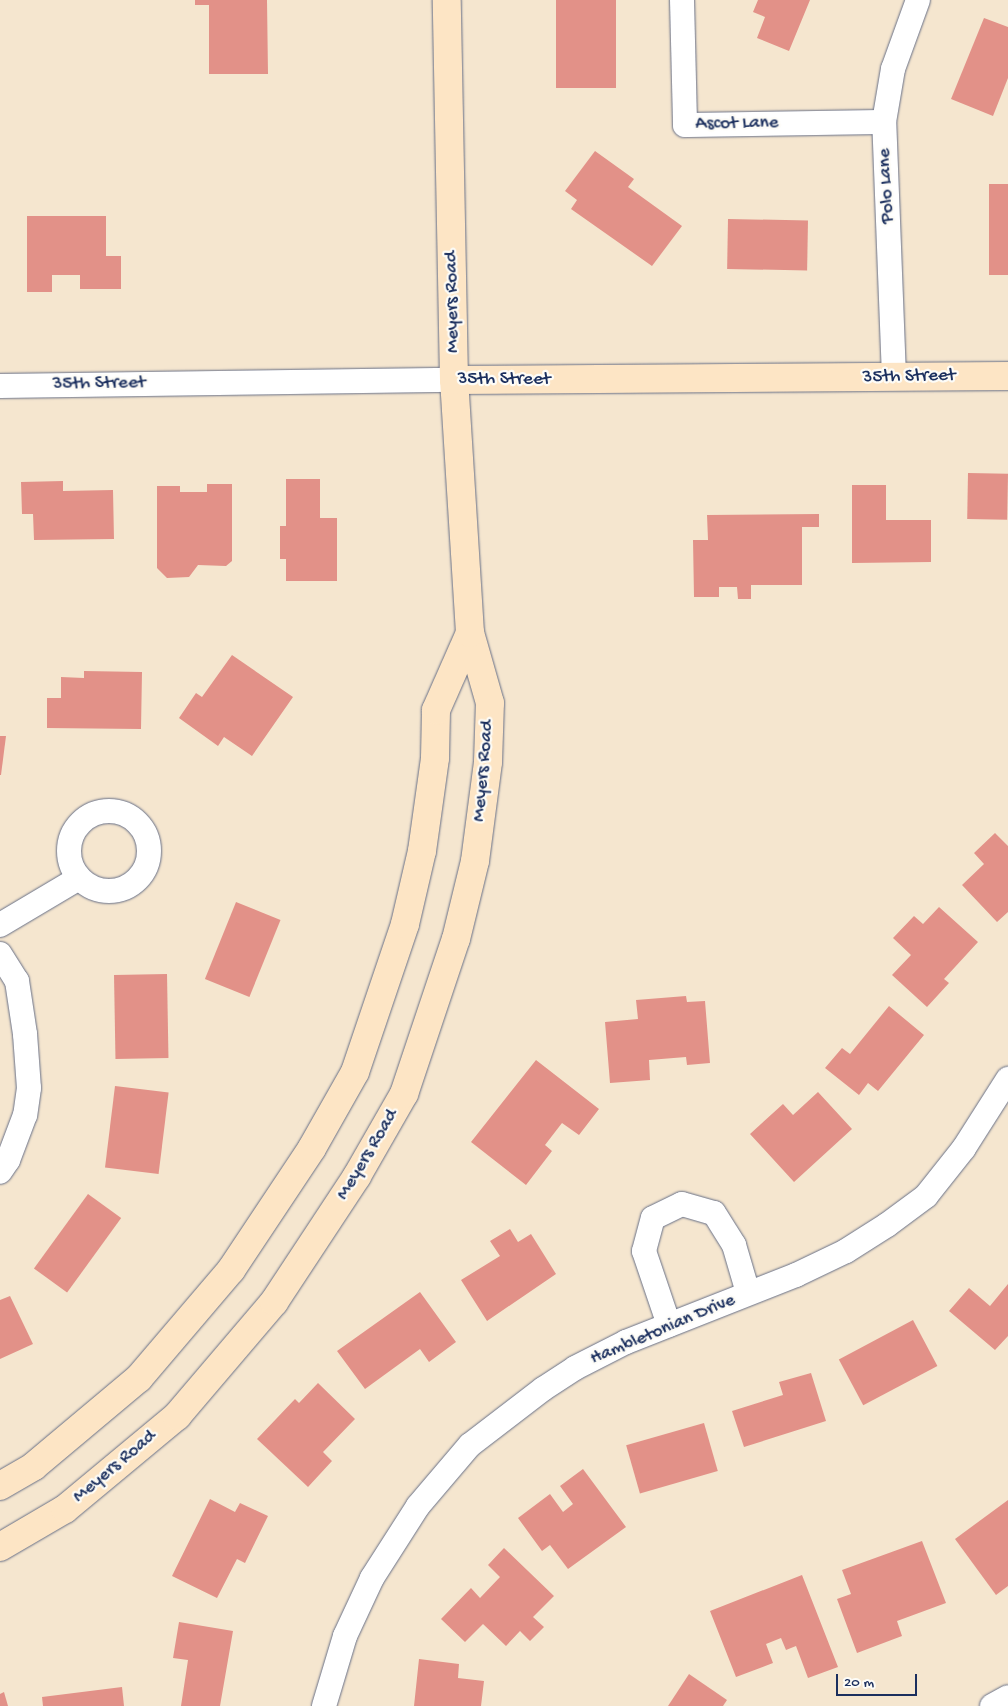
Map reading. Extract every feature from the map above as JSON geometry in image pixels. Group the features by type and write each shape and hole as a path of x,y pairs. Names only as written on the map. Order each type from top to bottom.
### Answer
{"street":[{"name":"Meyers Road","path":"0,1547 65,1508 177,1416 274,1302 357,1176 404,1094 456,939 475,861 488,762 490,703 470,633 454,380 447,0"},
{"name":"Ascot Lane","path":"682,0 685,125 884,122"},
{"name":"Polo Lane","path":"894,377 884,122 893,69 918,0"},
{"name":"35th Street","path":"0,386 1008,376"},
{"name":"Meyers Road","path":"0,1486 34,1466 139,1378 231,1270 312,1148 355,1072 405,924 422,851 435,758 436,710 470,633"},
{"path":"0,925 79,878"},
{"path":"0,954 17,981 25,1034 29,1088 25,1115 8,1160 0,1172"},
{"name":"Hambletonian Drive","path":"326,1700 345,1636 377,1569 418,1506 470,1445 542,1389 575,1368 626,1342 796,1275 846,1251 926,1196 964,1148 1008,1080"},
{"path":"669,1325 644,1251 653,1218 682,1204 714,1213 734,1245 748,1293"},
{"path":"992,1706 1008,1697"}],"building":[{"path":"195,0 267,0 268,74 209,74 209,5 195,5"},
{"path":"556,0 616,0 616,88 556,88"},
{"path":"758,0 810,0 789,51 757,38 765,17 753,12"},
{"path":"984,18 1008,27 1008,78 993,116 951,99"},
{"path":"595,151 634,179 628,187 682,226 652,266 571,209 577,200 565,191"},
{"path":"989,184 1008,184 1008,275 989,275"},
{"path":"27,216 106,216 106,256 121,256 121,289 80,289 80,275 52,275 52,292 27,292"},
{"path":"728,219 808,220 807,270 727,269"},
{"path":"968,473 1008,474 1007,520 967,519"},
{"path":"286,479 320,479 320,518 337,518 337,581 286,581 286,559 280,559 280,526 286,526"},
{"path":"63,481 63,491 113,490 114,539 34,540 33,514 22,514 21,482"},
{"path":"207,484 232,484 232,561 226,566 198,565 189,577 167,578 157,568 157,486 180,486 180,492 207,492"},
{"path":"852,485 886,485 886,520 931,520 931,562 852,563"},
{"path":"819,514 819,527 802,527 802,585 751,585 751,599 738,599 737,587 719,587 719,597 694,597 693,540 708,540 707,515"},
{"path":"232,655 293,697 252,756 224,737 218,746 179,718 196,693 202,697"},
{"path":"84,671 142,672 141,729 47,728 47,698 61,698 61,677 84,678"},
{"path":"0,736 6,736 1,775 0,775"},
{"path":"995,833 1008,846 1008,912 997,922 962,885 984,864 974,853"},
{"path":"236,902 281,920 249,997 205,979"},
{"path":"939,907 978,942 944,979 949,983 927,1007 892,975 911,955 893,938 914,916 923,924"},
{"path":"167,974 168,1058 115,1059 114,975"},
{"path":"686,996 687,1002 705,1001 710,1063 687,1065 686,1057 649,1060 650,1080 610,1083 605,1022 638,1019 636,1000"},
{"path":"889,1006 924,1035 878,1091 868,1083 859,1095 825,1068 842,1048 850,1054"},
{"path":"536,1060 599,1109 579,1135 562,1123 545,1145 552,1151 526,1185 471,1142"},
{"path":"115,1086 169,1093 159,1174 105,1167"},
{"path":"818,1092 852,1129 794,1182 750,1134 783,1104 793,1115"},
{"path":"88,1194 121,1218 67,1293 34,1268"},
{"path":"510,1229 518,1242 531,1234 556,1274 487,1321 461,1280 500,1256 490,1241"},
{"path":"1008,1284 1008,1336 995,1350 949,1311 969,1288 990,1306"},
{"path":"420,1292 456,1342 429,1362 420,1349 365,1389 337,1351"},
{"path":"10,1296 33,1344 0,1359 0,1300"},
{"path":"913,1320 937,1366 863,1405 839,1359"},
{"path":"811,1373 826,1421 744,1447 732,1411 783,1395 779,1382"},
{"path":"318,1383 355,1419 323,1452 332,1461 308,1487 257,1439 295,1399 299,1403"},
{"path":"704,1423 718,1471 640,1493 626,1445"},
{"path":"583,1469 626,1527 568,1569 550,1545 542,1551 518,1518 550,1494 563,1512 573,1504 560,1486"},
{"path":"210,1499 235,1512 240,1503 268,1516 245,1563 237,1559 217,1598 172,1576"},
{"path":"1008,1500 1008,1586 996,1595 955,1539"},
{"path":"922,1541 946,1603 897,1621 902,1636 857,1653 837,1599 851,1594 842,1570"},
{"path":"504,1548 554,1596 533,1617 544,1627 530,1641 520,1631 506,1646 483,1624 465,1642 441,1619 471,1588 480,1598 500,1577 488,1565"},
{"path":"802,1575 838,1667 808,1678 796,1646 786,1650 781,1638 766,1644 773,1663 736,1677 710,1611"},
{"path":"179,1622 233,1631 220,1706 181,1706 188,1660 173,1658"},
{"path":"419,1659 459,1664 458,1678 484,1681 481,1706 414,1706"},
{"path":"689,1674 727,1700 723,1706 668,1706"},
{"path":"122,1687 124,1706 43,1706 42,1697"},
{"path":"4,1692 8,1706 0,1706 0,1694"}]}
